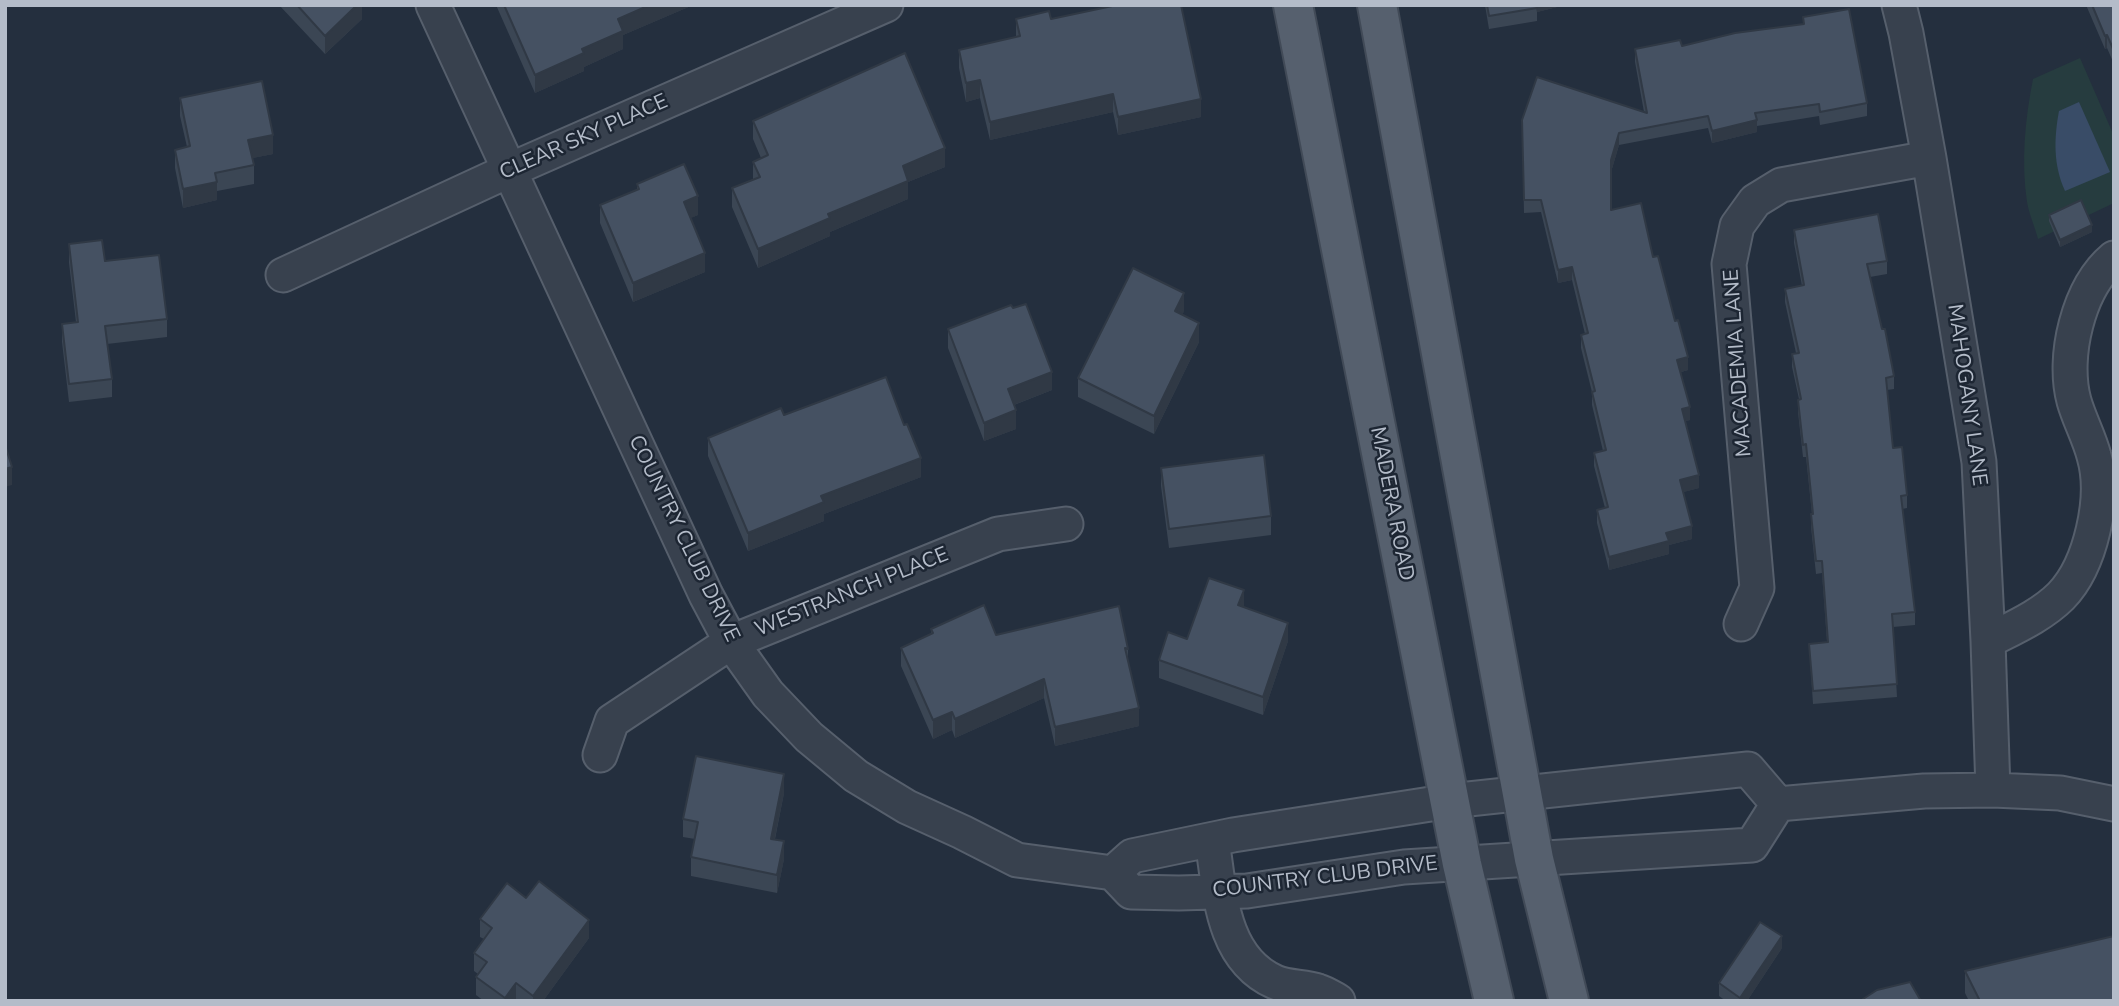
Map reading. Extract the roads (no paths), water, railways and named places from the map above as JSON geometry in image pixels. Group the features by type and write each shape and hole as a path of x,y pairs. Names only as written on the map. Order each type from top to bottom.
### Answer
{"main road":[{"name":"MADERA ROAD","path":"1293,5 1462,863 1494,1001"},
{"path":"1377,5 1534,859 1570,1001"}],"street":[{"name":"COUNTRY CLUB DRIVE","path":"433,5 706,595 731,642 768,694 809,737 856,776 907,807 1017,860 1113,873 1131,892 1179,893 1247,891 1404,867 1752,845 1778,804"},
{"name":"CLEAR SKY PLACE","path":"284,275 510,170 886,5"},
{"name":"MAHOGANY LANE","path":"1899,5 1929,158 1979,462 1989,641 1993,790"},
{"name":"MACADEMIA LANE","path":"1741,624 1757,588 1730,264 1737,226 1755,201 1781,185 1929,158"},
{"path":"1989,641 2032,618 2061,596 2074,578 2087,550 2096,519 2099,483 2095,457 2074,399 2070,370 2072,342 2079,311 2092,284 2114,258"},
{"name":"WESTRANCH PLACE","path":"600,755 612,721 731,642 998,534 1066,524"},
{"path":"1113,873 1132,856 1212,839 1450,801 1748,769 1778,804 1924,791 1993,790 2060,793 2114,804"},
{"path":"1212,839 1220,892 1234,944 1242,958 1253,970 1277,983 1320,991 1338,1001"}],"water":[{"path":"2079,102 2110,172 2065,191 2057,161 2057,121 2059,111"}]}
